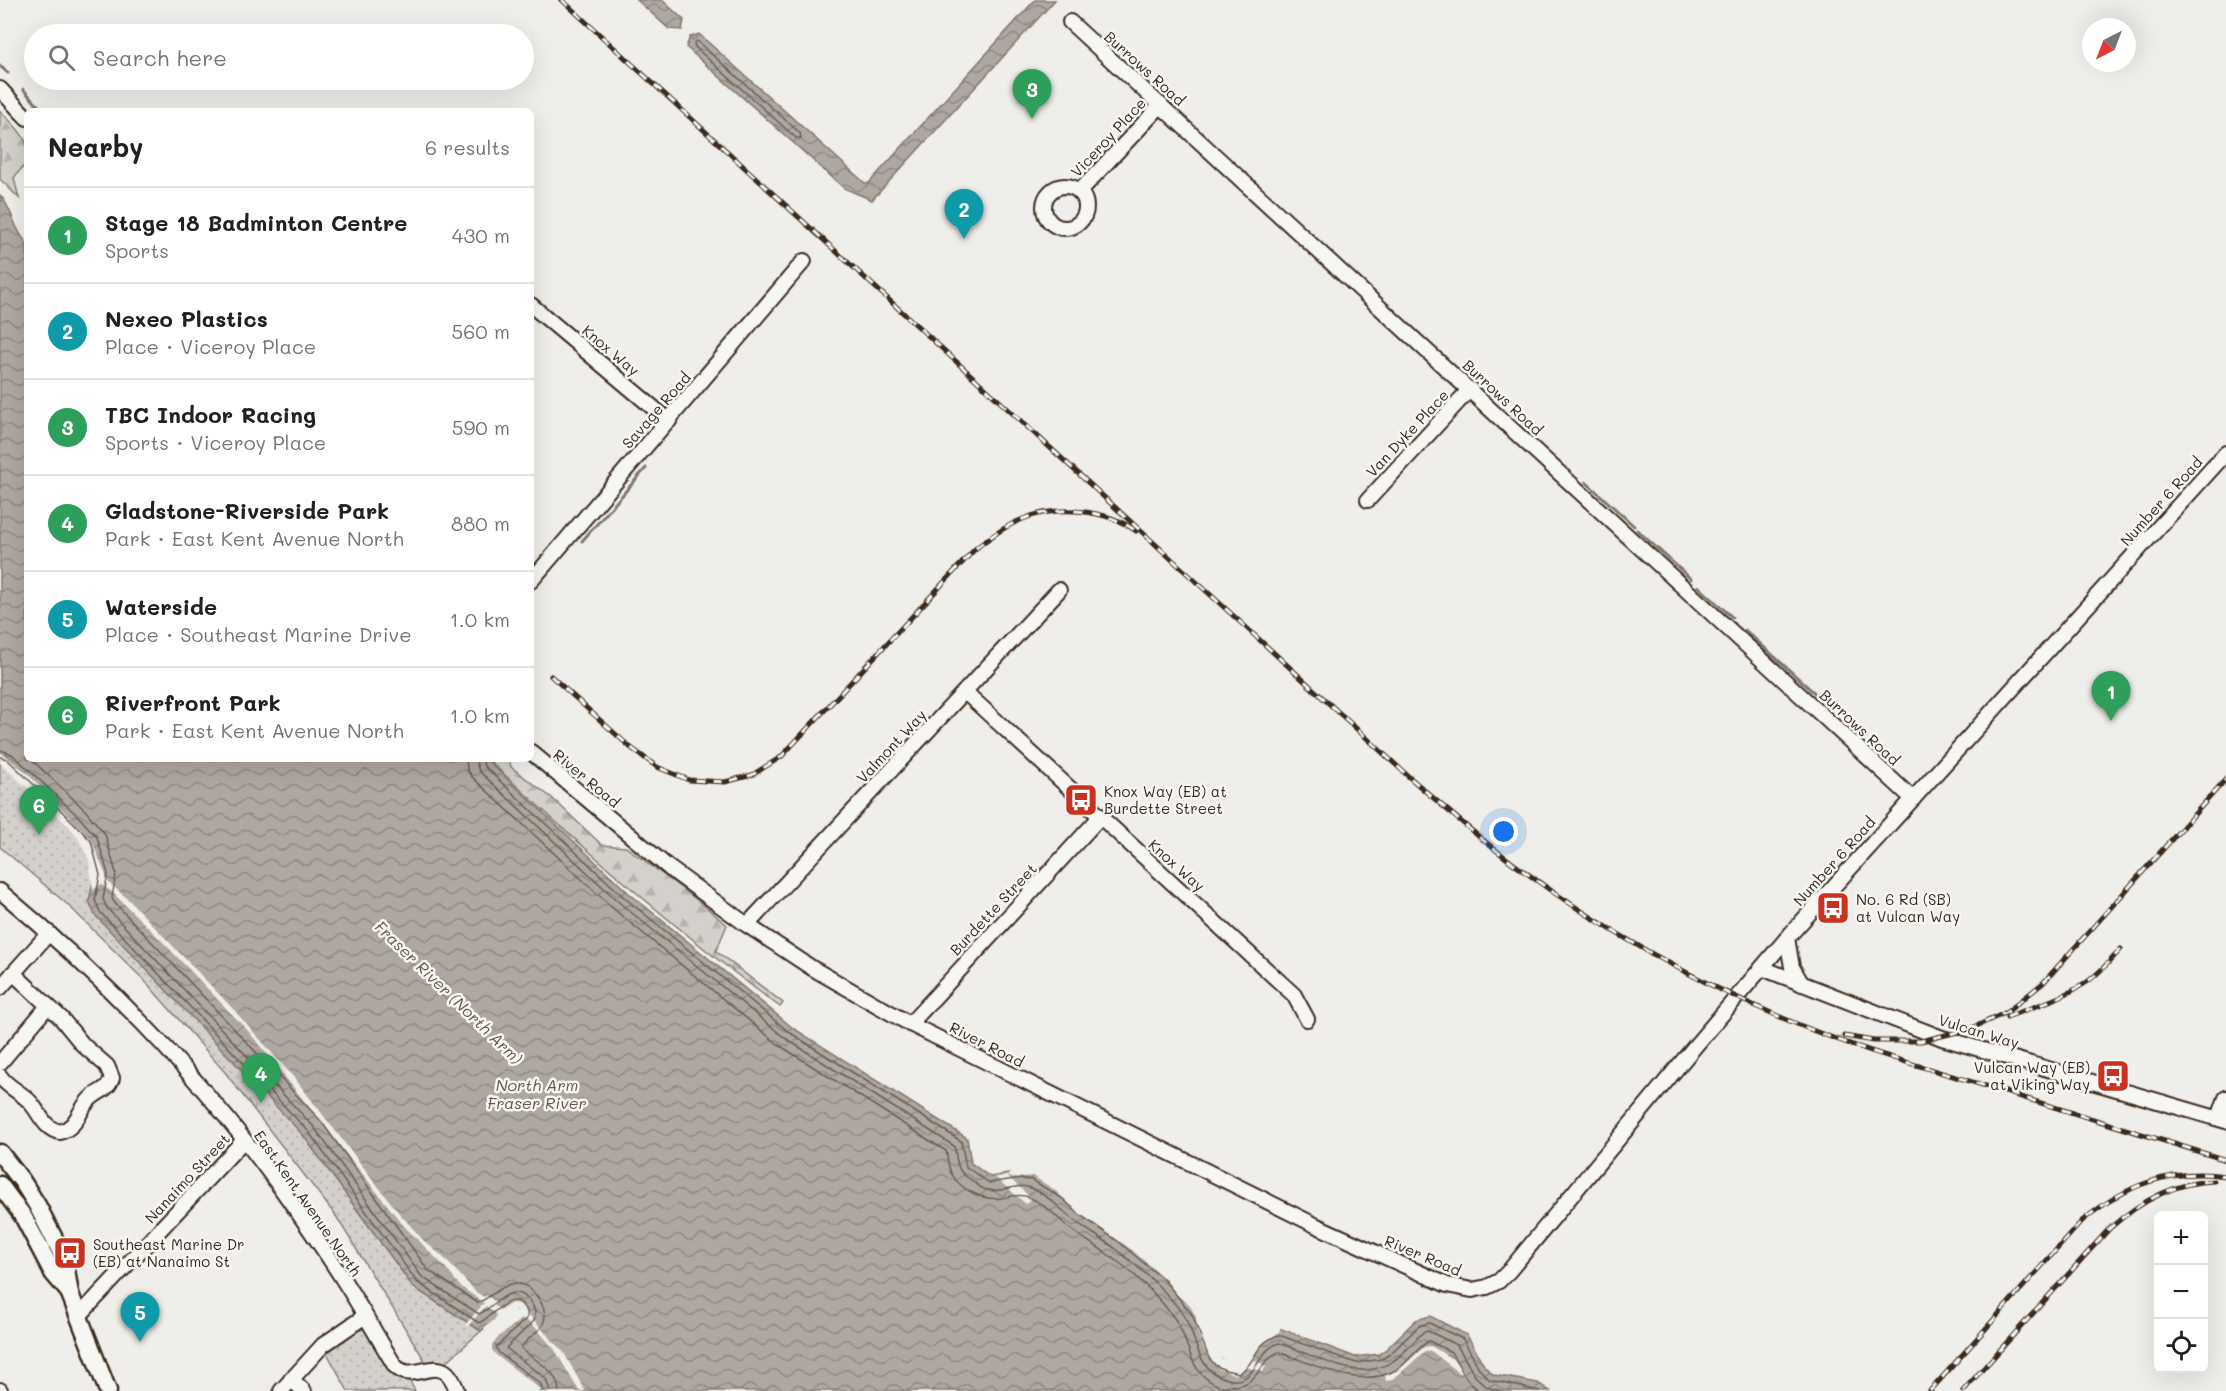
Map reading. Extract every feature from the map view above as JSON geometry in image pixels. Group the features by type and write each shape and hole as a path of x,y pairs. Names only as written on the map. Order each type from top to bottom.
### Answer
{"main road":[{"path":"0,1152 37,1205 64,1258 70,1294 108,1391"},
{"path":"0,1185 23,1216 53,1273 70,1294"}],"street":[{"name":"Burrows Road","path":"1070,22 1913,799"},
{"path":"0,89 24,115"},
{"name":"Viceroy Place","path":"1079,192 1161,105"},
{"name":"Savage Road","path":"534,578 804,261"},
{"name":"Knox Way","path":"534,308 669,421"},
{"name":"Van Dyke Place","path":"1368,500 1470,389"},
{"name":"Number 6 Road","path":"1472,1290 1487,1287 1499,1281 1509,1271 1702,1037 1787,938 2226,453"},
{"name":"Valmont Way","path":"747,925 1059,590"},
{"name":"Knox Way","path":"964,692 1294,995 1306,1019"},
{"name":"River Road","path":"534,755 669,868 747,925 812,968 910,1024 1330,1233 1447,1285 1472,1290"},
{"name":"Burdette Street","path":"910,1024 1100,817"},
{"name":"East Kent Avenue North","path":"0,891 49,933 129,1010 190,1075 244,1140 311,1232 399,1370 409,1374 442,1370 450,1377 457,1391"},
{"path":"0,988 49,933"},
{"path":"1787,938 1792,967 1802,984"},
{"name":"Vulcan Way","path":"1762,968 1942,1038 2222,1119"},
{"path":"0,1076 5,1083 30,1102 47,1126 60,1132 71,1127 89,1100 111,1082 111,1073 107,1066 13,974"},
{"path":"0,1063 48,1006"},
{"path":"2222,1119 2226,1098"},
{"name":"Nanaimo Street","path":"79,1316 244,1140"},
{"path":"280,1391 323,1345 365,1316"},
{"path":"291,1379 304,1391"}],"green space":[{"path":"0,111 11,121 24,139 24,166 14,178 19,198 0,179"},
{"path":"0,761 86,845 240,1066 303,1135 413,1287 481,1331 444,1364 427,1364 336,1216 224,1071 144,980 68,905 0,847"},
{"path":"491,762 510,762 511,767 552,798 602,845 626,847 727,925 716,951 783,1003 780,1007 630,888"},
{"path":"365,1329 392,1372 398,1377 409,1380 415,1391 348,1391 327,1353 358,1330"}],"water":[{"path":"637,0 662,0 684,20 682,30 669,29"},
{"path":"1035,0 1055,0 872,200 844,188 686,47 690,37 699,34 866,184"},
{"name":"North Arm Fraser River","path":"0,195 8,206 24,239 24,762 489,762 630,894 793,1028 967,1138 971,1163 990,1177 1021,1172 1034,1174 1168,1276 1194,1307 1213,1354 1237,1368 1254,1343 1279,1328 1355,1357 1379,1354 1416,1320 1430,1316 1467,1335 1485,1367 1494,1375 1538,1383 1550,1391 540,1391 493,1356 489,1346 522,1315 512,1306 481,1331 413,1287 303,1135 95,915 89,901 94,876 86,845 0,761"}],"pier":[{"path":"0,752 27,773 91,839 109,883 128,899 234,1010 296,1080 398,1212 424,1241 442,1256 477,1293 484,1297 487,1295 495,1302 493,1305 500,1310 512,1303 519,1304 564,1353 585,1391 579,1391 555,1350 526,1320 521,1319 500,1336 492,1345 492,1350 543,1391 535,1391 491,1357 487,1347 489,1340 520,1315 513,1309 486,1331 484,1328 495,1319 496,1315 486,1306 468,1326 465,1325 484,1303 460,1286 444,1266 404,1226 250,1033 112,892 101,884 93,890 89,860 78,838 0,763"},
{"path":"1026,1170 1041,1174 1132,1241 1170,1274 1202,1316 1216,1352 1221,1358 1238,1365 1253,1340 1261,1333 1281,1326 1279,1332 1261,1345 1252,1359 1266,1366 1263,1372 1246,1367 1236,1375 1219,1369 1204,1349 1197,1331 1196,1317 1189,1304 1177,1295 1165,1279 1132,1250 1082,1215 1053,1189 1033,1176 1014,1178 1007,1176 1012,1171"},
{"path":"1007,1176 1031,1198 1026,1204 995,1177"},
{"path":"1431,1346 1454,1360 1464,1373 1460,1373 1431,1351 1426,1351 1392,1380 1386,1381 1385,1375 1401,1368 1424,1347"}],"waterway":[{"path":"0,66 8,73"},
{"path":"23,89 40,108"},
{"path":"582,541 646,468"},
{"path":"1586,482 1634,526"},
{"path":"1637,530 1691,579"},
{"path":"1698,586 1732,617"},
{"path":"1745,630 1820,698"}],"railway":[{"path":"562,0 1408,776 1487,843 1547,888 1651,953 1723,991 1797,1024 1886,1056 2226,1160"},
{"path":"551,676 630,747 657,767 689,780 725,782 752,775 781,757 975,549 1004,528 1036,515 1066,511 1096,514 1136,531"},
{"path":"1844,1036 1874,1041 1921,1041 1970,1029 2007,1012 2043,983 2226,779"},
{"path":"2007,1017 2056,998 2084,984 2121,949"},
{"path":"1930,1391 2082,1221 2098,1208 2132,1189 2167,1177 2205,1174 2226,1176"},
{"path":"1963,1391 2109,1229 2132,1211 2157,1196 2185,1185 2214,1181"}],"place":[{"name":"TBC Indoor Racing","path":"1032,119"},
{"name":"Nexeo Plastics","path":"964,239"},
{"name":"Stage 18 Badminton Centre","path":"2111,721"},
{"name":"Knox Way (EB) at Burdette Street","path":"1081,800"},
{"name":"Riverfront Park","path":"39,835"},
{"name":"No. 6 Rd (SB) at Vulcan Way","path":"1833,908"},
{"name":"Vulcan Way (EB) at Viking Way","path":"2113,1076"},
{"name":"Gladstone-Riverside Park","path":"261,1103"},
{"name":"Southeast Marine Dr (EB) at Nanaimo St","path":"70,1253"},
{"name":"Waterside","path":"140,1342"}],"water label":[{"name":"Fraser River (North Arm)","path":"449,992"}]}
